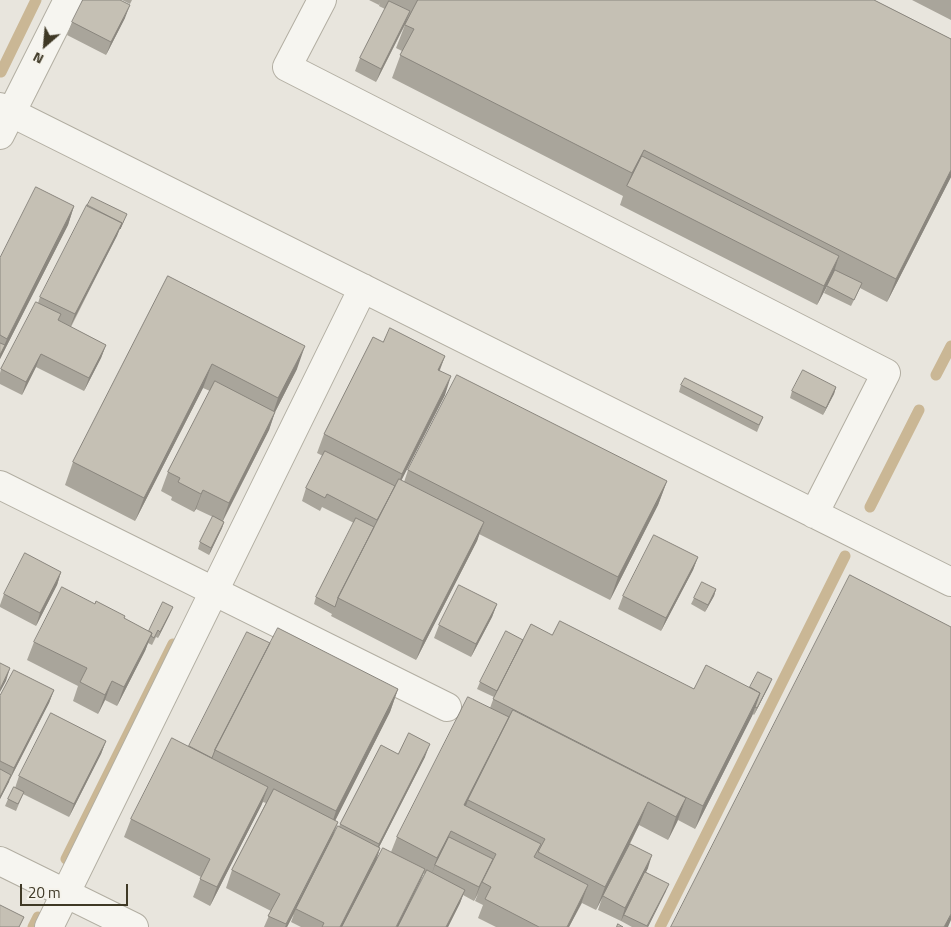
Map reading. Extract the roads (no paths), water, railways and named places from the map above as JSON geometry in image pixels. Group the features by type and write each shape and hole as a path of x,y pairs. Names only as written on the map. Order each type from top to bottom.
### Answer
{"street":[{"path":"68,0 4,118 363,288 951,582"},
{"path":"322,0 287,67 886,373 814,514"},
{"path":"49,927 363,288"},
{"path":"0,485 447,707"},
{"path":"0,861 134,927"}],"waterway":[{"path":"1,72 36,0"},
{"path":"936,375 951,346"},
{"path":"870,507 919,410"},
{"path":"660,927 845,556"},
{"path":"66,859 173,644"},
{"path":"33,927 38,917"}]}
